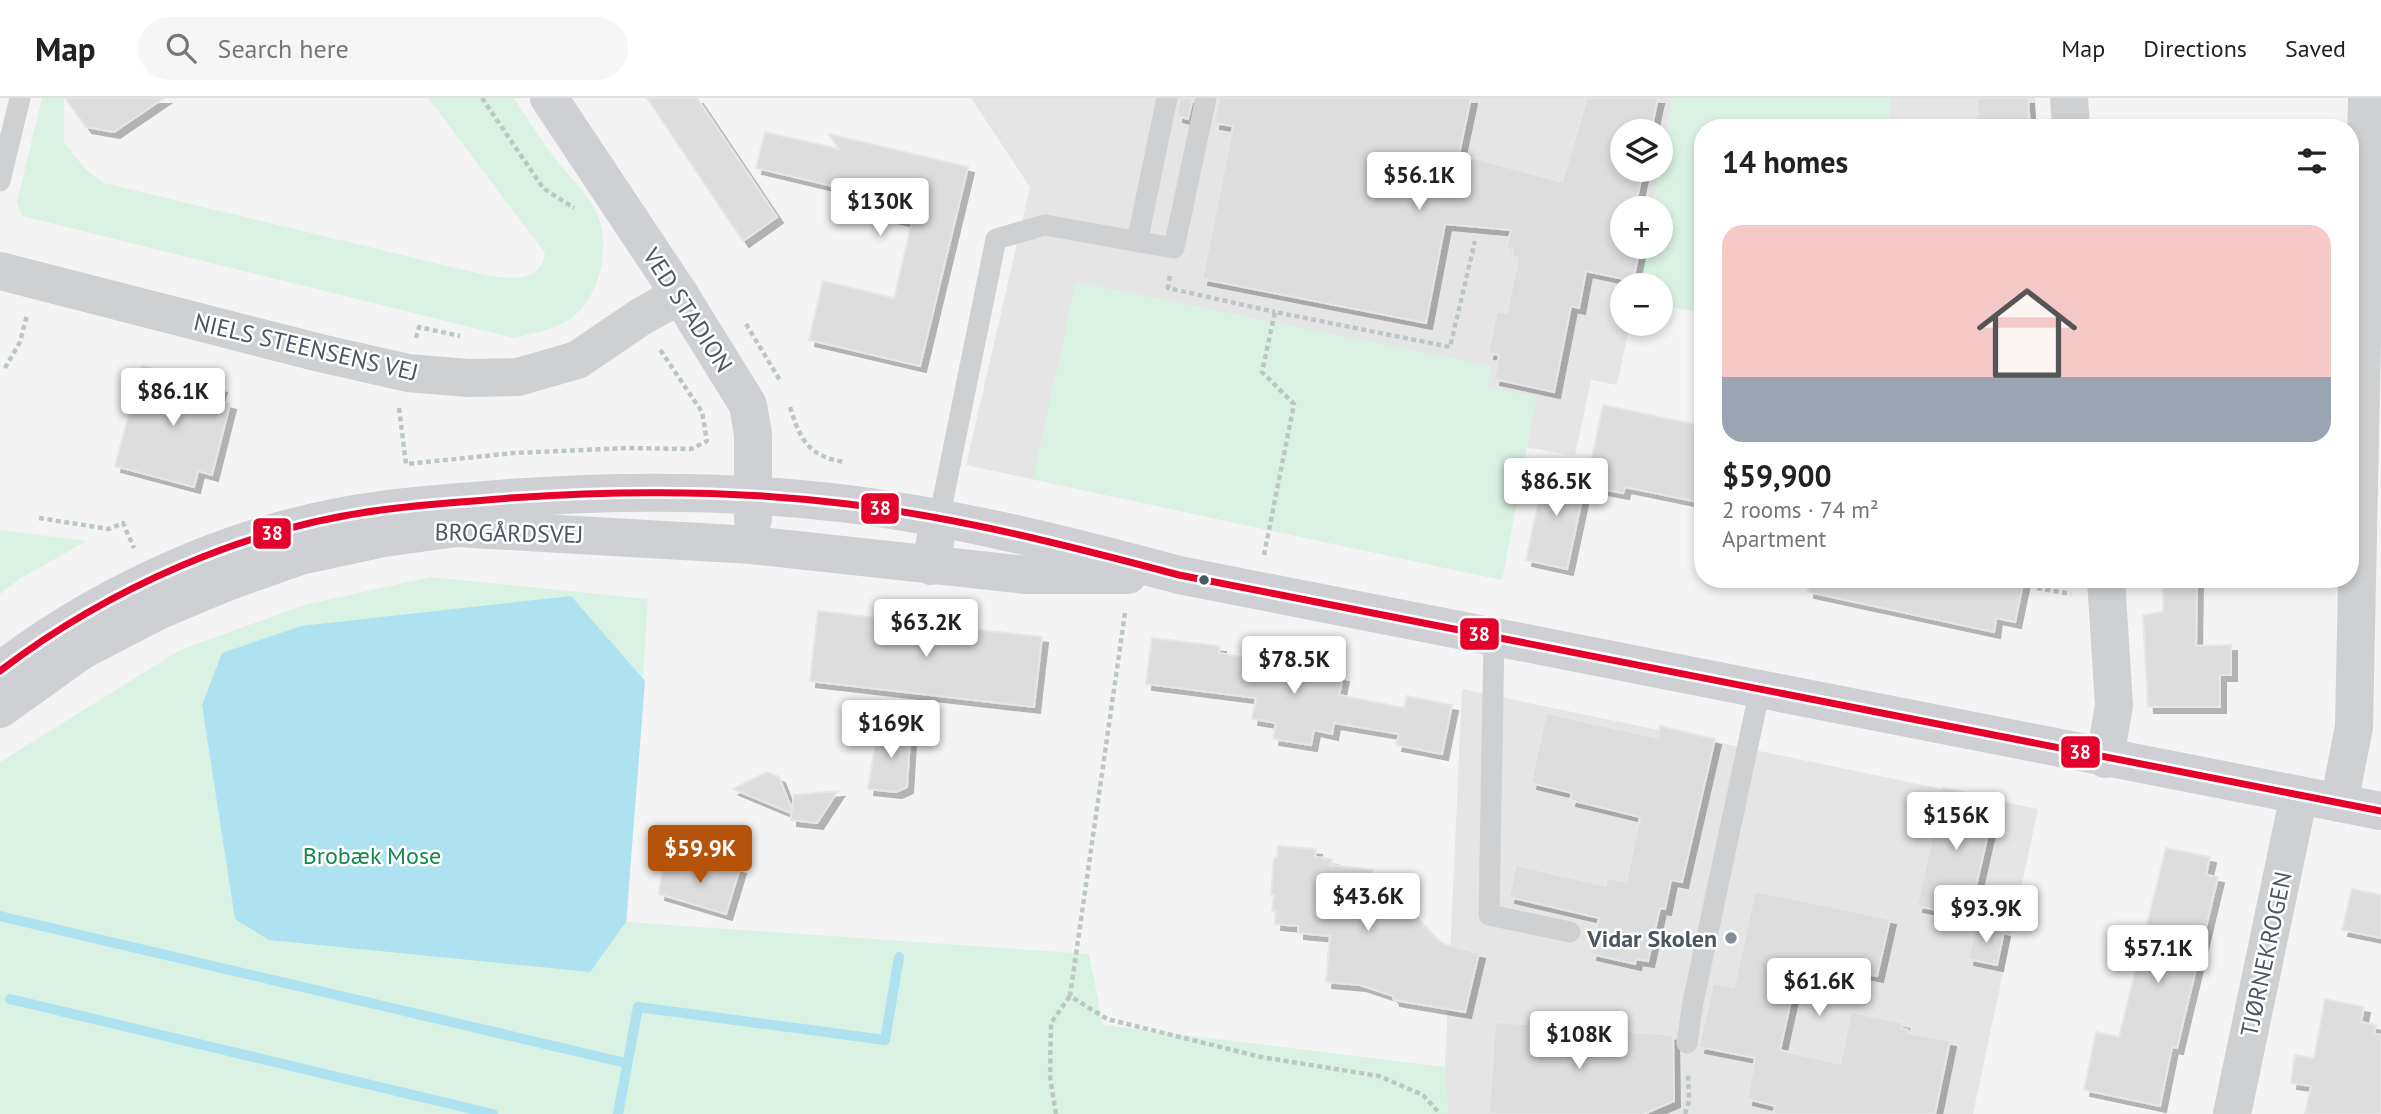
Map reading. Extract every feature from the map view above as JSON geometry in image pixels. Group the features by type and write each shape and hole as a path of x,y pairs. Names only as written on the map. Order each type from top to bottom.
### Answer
{"street":[{"name":"VED STADION","path":"549,98 680,295 748,405 753,434 752,545"},
{"path":"2069,98 2070,119"},
{"path":"2359,485 2367,98"},
{"name":"NIELS STEENSENS VEJ","path":"17,276 320,354 408,373 468,378 517,377 577,360 642,316 680,295"},
{"name":"BROGÅRDSVEJ","path":"0,671 64,624 146,581 216,552 292,529 379,510 560,495 658,492 754,496 848,504 1032,536 1179,575 2105,759 2381,811"},
{"path":"931,566 939,519"},
{"name":"BROGÅRDSVEJ","path":"0,709 81,651 160,610 227,582 300,556 456,528 752,545 1027,575 1179,575"},
{"path":"2105,759 2114,705 2107,588"},
{"path":"2339,803 2354,727 2357,588"},
{"name":"TJØRNEKROGEN","path":"2232,1114 2300,795"}],"lane":[{"path":"0,181 20,98"},
{"path":"1138,242 1167,98"},
{"path":"939,519 996,239 1045,225 1174,248 1206,98"},
{"path":"1494,637 1489,915 1570,932"},
{"path":"1687,1043 1693,1002 1760,689"}],"path":[{"path":"482,98 543,188 577,210"},
{"path":"1174,248 1168,288 1450,347 1475,241"},
{"path":"5,368 20,342 17,276"},
{"path":"1257,590 1294,404 1262,373 1275,312"},
{"path":"742,317 779,373 782,385"},
{"path":"419,327 472,339"},
{"path":"399,410 405,464 514,453 627,448 691,449 707,440 702,412 656,342"},
{"path":"786,397 798,433 811,449 824,459 851,463"},
{"path":"39,518 109,529 123,523 146,581"},
{"path":"1056,1114 1050,1077 1051,1023 1070,996 1122,635"},
{"path":"1070,996 1107,1019 1261,1057 1379,1076 1423,1095 1440,1114"},
{"path":"1685,1114 1689,1101 1687,1043"}],"shaded area":[{"path":"971,98 2035,98 2036,119 1694,119 1694,311 1673,307 1673,273 1610,273 1610,336 1627,336 1617,385 1591,380 1575,456 1526,447 1502,580 966,465 1030,187"},
{"name":"Vidar Skolen","path":"1462,689 2038,809 1973,1114 1448,1114 1445,1066"}],"green space":[{"path":"42,98 64,98 64,142 86,170 104,183 485,275 513,278 530,275 537,270 545,253 428,98 514,98 557,161 593,205 601,225 603,240 601,270 589,298 570,319 550,329 514,338 22,216 17,202"},
{"path":"1672,98 1889,98 1890,119 1694,119 1694,311 1673,307 1673,273 1640,273 1643,259 1673,259 1673,196 1654,196 1657,182 1673,182 1673,119 1668,119"},
{"path":"1076,282 1491,366 1488,388 1537,396 1502,580 1033,479"},
{"path":"0,530 87,541 21,578 0,594"},
{"name":"Brobæk Mose","path":"430,577 648,599 627,922 1089,954 1103,1025 1445,1067 1448,1114 0,1114 0,762 180,650 304,605"}],"water":[{"path":"571,596 645,681 626,922 590,972 269,940 235,919 202,705 222,653 301,626"}],"building":[{"path":"65,98 164,98 114,132 86,127"},
{"path":"647,98 697,98 777,217 743,241"},
{"path":"1180,98 1193,98 1188,119 1177,116"},
{"path":"1219,98 1471,98 1459,154 1562,182 1587,98 1658,98 1654,119 1610,119 1610,182 1640,182 1638,196 1610,196 1610,259 1638,259 1635,273 1610,273 1610,276 1586,271 1579,308 1571,306 1554,392 1494,379 1499,355 1488,353 1497,311 1507,313 1518,258 1512,257 1513,250 1506,249 1511,230 1445,224 1426,323 1202,279 1233,126 1214,123"},
{"path":"1977,98 2028,98 2029,119 1978,119"},
{"path":"765,132 839,149 829,134 968,167 920,366 809,340 823,281 894,298 912,222 841,205 845,189 756,168"},
{"path":"142,366 221,387 217,400 230,404 212,475 198,471 194,487 115,466"},
{"path":"1603,405 1694,424 1694,501 1625,487 1623,493 1586,486"},
{"path":"1546,467 1587,476 1567,569 1526,560"},
{"path":"1808,588 2022,588 2015,622 1996,618 1994,632 1808,592"},
{"path":"2163,588 2197,588 2196,646 2231,645 2231,675 2220,675 2220,707 2148,707 2143,615 2163,612"},
{"path":"818,611 1042,637 1034,707 810,681"},
{"path":"1152,638 1220,646 1219,653 1343,676 1339,695 1404,708 1407,696 1452,705 1442,754 1396,745 1399,734 1334,723 1332,734 1314,730 1311,745 1273,739 1276,723 1252,719 1256,698 1146,684"},
{"path":"1546,713 1658,738 1660,726 1715,739 1682,882 1671,880 1665,909 1660,908 1648,961 1636,959 1635,964 1591,954 1599,918 1509,897 1516,865 1606,886 1607,878 1626,882 1640,817 1570,800 1572,793 1531,783"},
{"path":"896,720 910,739 907,787 896,792 868,789 877,735"},
{"path":"767,772 779,777 792,810 794,795 838,791 817,823 791,820 791,813 733,789"},
{"path":"1943,788 1996,799 1969,917 1917,906"},
{"path":"1278,846 1316,849 1315,857 1332,859 1331,865 1373,870 1371,902 1403,903 1432,935 1444,944 1479,953 1465,1012 1394,1000 1393,996 1360,985 1326,982 1330,936 1298,933 1298,926 1275,924 1276,911 1272,911 1274,895 1271,895 1274,858 1277,858"},
{"path":"2166,848 2210,857 2206,875 2218,877 2177,1048 2172,1047 2160,1106 2084,1090 2096,1032 2119,1037"},
{"path":"664,859 701,871 719,862 740,868 726,914 659,894"},
{"path":"2352,889 2381,895 2381,938 2342,930"},
{"path":"1755,891 1890,919 1877,976 1800,960 1780,1050 1840,1064 1851,1012 1903,1023 1901,1028 1908,1030 1908,1033 1950,1041 1935,1114 1773,1114 1775,1106 1747,1099 1755,1058 1699,1047 1713,983 1734,987"},
{"path":"1976,925 2004,931 1997,965 1968,959"},
{"path":"2325,999 2364,1007 2361,1022 2376,1025 2374,1034 2381,1035 2381,1114 2305,1114 2311,1086 2291,1083 2295,1055 2314,1058"},
{"path":"1495,1022 1673,1035 1674,1101 1644,1114 1489,1114"}],"waterway":[{"path":"0,916 626,1063"},
{"path":"618,1114 638,1007 885,1040 899,957"},
{"path":"10,999 493,1114"}],"transit line":[{"name":"38","path":"0,671 86,614 180,566 280,531 331,518 413,506 552,495 679,493 764,496 848,504 974,525 1179,575 2381,811"}],"place":[{"name":"Vidar Skolen","path":"1731,938"}]}
